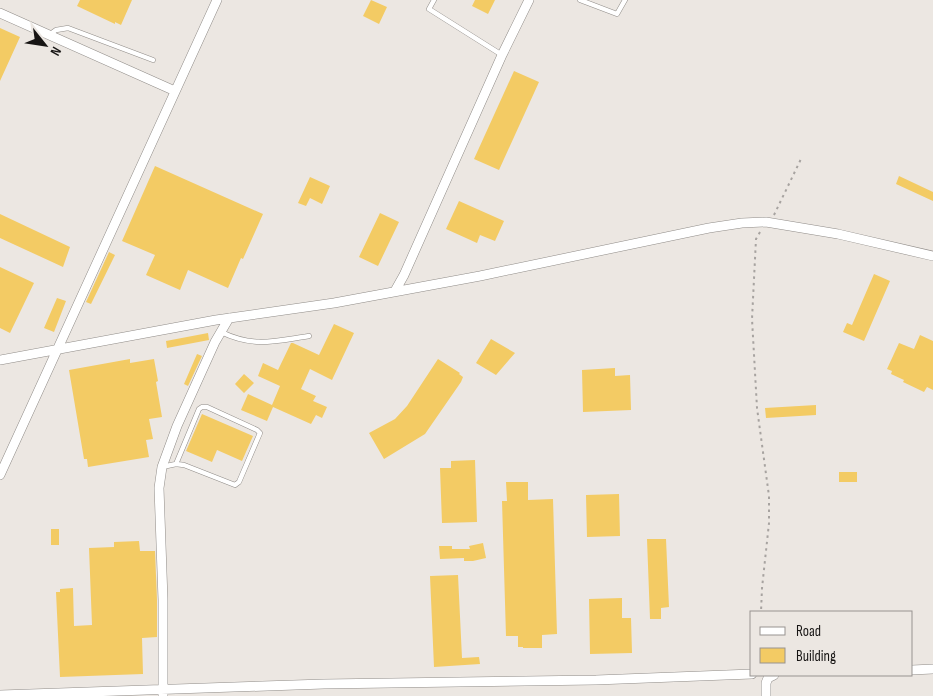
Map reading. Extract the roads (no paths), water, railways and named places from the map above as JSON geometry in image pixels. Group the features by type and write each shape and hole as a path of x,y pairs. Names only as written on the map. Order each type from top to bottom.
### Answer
{"street":[{"path":"0,475 217,0"},
{"path":"395,291 404,275 502,55 529,0"},
{"path":"0,13 47,36 175,91"},
{"path":"0,360 229,318 334,303 480,276 708,228 742,223 766,222 838,234 933,256"},
{"path":"163,693 163,600 159,488 162,467 177,426 220,332 229,318"},
{"path":"913,670 933,670"},
{"path":"0,695 163,693 200,688 596,680 750,674"},
{"path":"766,696 766,683 769,676"}],"lane":[{"path":"434,0 429,9 502,55"},
{"path":"580,0 617,14 625,0"},
{"path":"47,36 56,30 68,28 153,60"},
{"path":"220,332 234,338 260,343 309,336"},
{"path":"162,467 176,464 189,467 235,485 239,482 260,433 224,414 207,407 202,407 199,409 176,464"}]}
